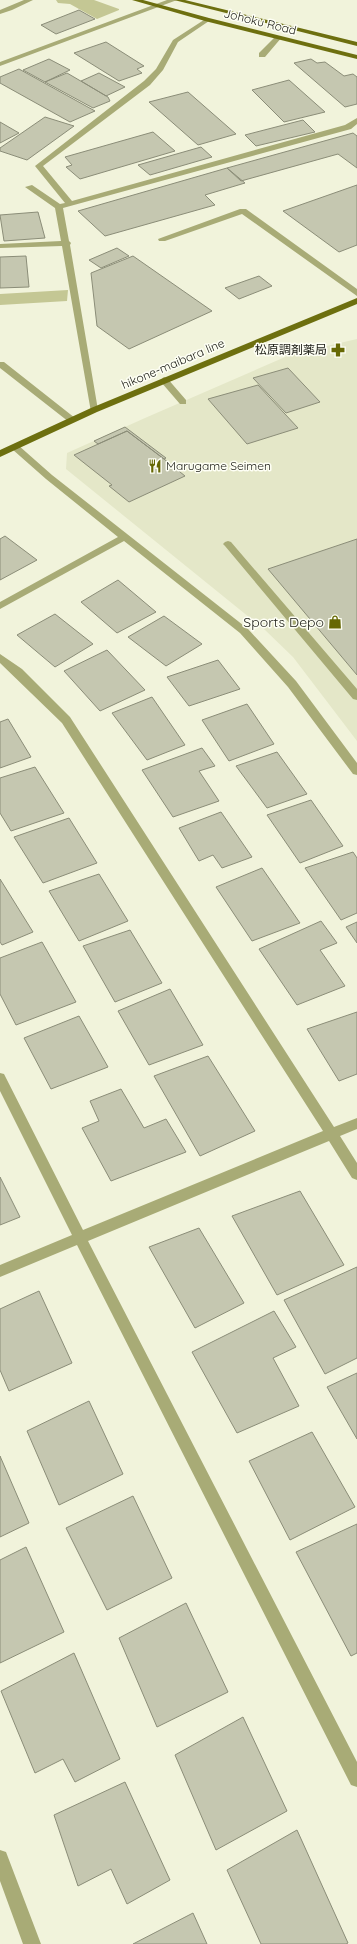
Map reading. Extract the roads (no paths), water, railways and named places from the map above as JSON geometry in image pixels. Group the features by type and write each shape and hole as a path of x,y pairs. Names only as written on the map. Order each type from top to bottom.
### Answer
{"main road":[{"name":"Johoku Road","path":"135,0 207,20 357,57"},
{"name":"Johoku Road","path":"175,0 357,44"},
{"name":"hikone-maibara line","path":"0,454 94,410 164,380 357,301"}],"street":[{"path":"0,12 30,0"},
{"path":"0,64 115,20 175,0"},
{"path":"115,20 124,25"},
{"path":"70,204 39,166 147,83 159,70 175,41 207,20"},
{"path":"262,55 278,38"},
{"path":"166,58 174,59"},
{"path":"59,207 348,127 357,120"},
{"path":"29,187 59,207 67,243 94,410"},
{"path":"162,239 243,211 357,293"},
{"path":"0,246 67,243"},
{"path":"1,364 72,420"},
{"path":"164,380 183,402"},
{"path":"15,447 49,477 244,631 292,684 357,771"},
{"path":"0,606 126,537"},
{"path":"228,544 357,696"},
{"path":"0,657 18,672 66,720 357,1174"},
{"path":"0,1078 80,1238 357,1779"},
{"path":"0,1271 357,1123"},
{"path":"0,1858 32,1944"}],"place":[{"name":"松原調剤薬局","path":"338,350"},
{"name":"Marugame Seimen","path":"155,466"},
{"name":"Sports Depo","path":"335,622"}]}
